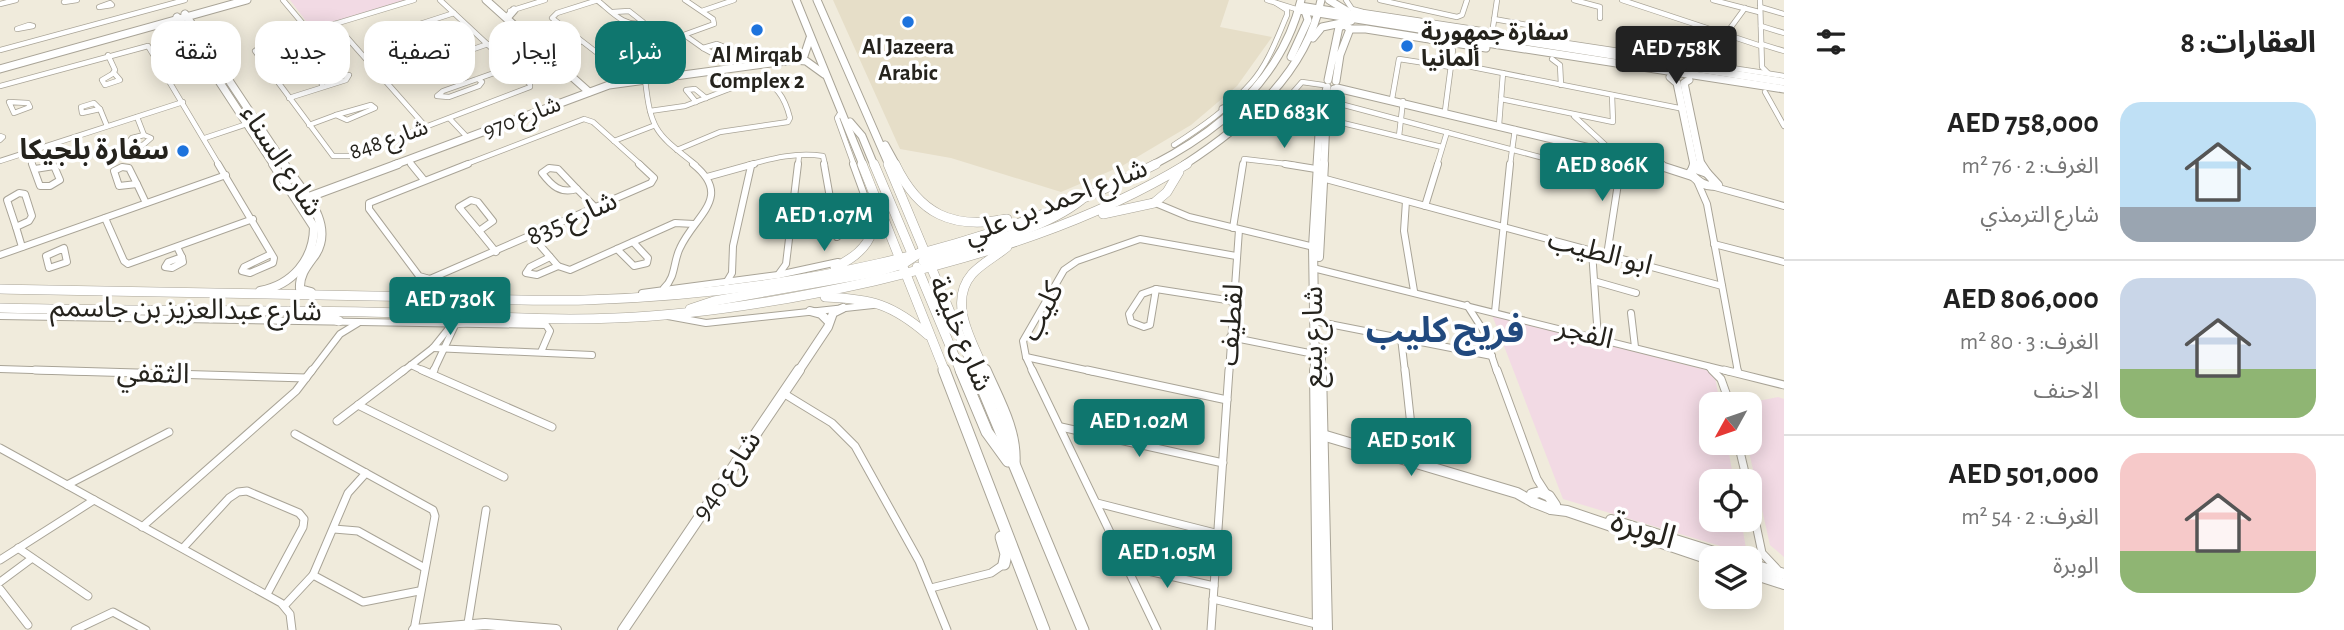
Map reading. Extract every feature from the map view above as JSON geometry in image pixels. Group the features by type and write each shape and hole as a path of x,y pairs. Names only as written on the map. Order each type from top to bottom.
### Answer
{"main road":[{"name":"شارع خليفة","path":"796,0 878,201 915,262"},
{"name":"شارع خليفة","path":"817,0 878,136 915,262 930,337 1044,630"},
{"path":"1329,0 1339,8 1361,15"},
{"path":"1286,74 1308,19 1306,7 1489,40 1521,41"},
{"name":"شارع احمد بن علي","path":"915,262 1083,198 1160,162 1211,129 1262,83 1280,55 1292,24 1306,7"},
{"name":"شارع احمد بن علي","path":"915,262 1010,245 1085,216 1188,164 1255,112 1294,63 1320,9"},
{"path":"1294,63 1305,53 1318,29 1333,23 1351,21"},
{"path":"1279,29 1292,24"},
{"path":"1223,109 1247,99"},
{"path":"841,112 862,136 987,432 1013,467 1083,630"},
{"path":"878,136 910,192 918,202 936,214 980,223 1032,216"},
{"path":"1160,162 1174,145"},
{"path":"1085,216 1136,209 1152,202 1165,194 1174,177 1188,164"},
{"path":"680,313 714,301 818,284 915,262 1070,211 1083,198"},
{"path":"800,275 839,266 867,247 877,225 878,201"},
{"path":"1010,245 971,275 960,300 965,325 1011,430 1015,448 1013,467"},
{"name":"شارع عبدالعزيز بن جاسمم","path":"0,289 586,300 698,292 800,275 915,262"},
{"name":"شارع عبدالعزيز بن جاسمم","path":"2,310 188,309 609,318 667,315 811,296 915,262"},
{"path":"811,296 861,298 891,305 930,337"},
{"path":"165,317 188,309"},
{"path":"312,312 339,321"},
{"path":"455,323 494,316"},
{"path":"986,483 1006,554 1004,564"}],"street":[{"path":"0,4 16,0"},
{"path":"66,0 64,2 77,0"},
{"path":"154,0 159,7"},
{"path":"0,50 185,0"},
{"path":"182,17 237,0"},
{"path":"0,68 247,0"},
{"path":"283,0 301,21"},
{"path":"345,21 414,0"},
{"name":"شارع 848","path":"440,0 488,44"},
{"path":"480,0 502,15"},
{"path":"486,0 509,21"},
{"path":"502,15 538,0"},
{"path":"493,6 513,9 545,0"},
{"path":"557,21 552,16 597,0 629,25 636,26 643,22 629,11 614,12"},
{"path":"685,0 713,19 714,24 686,36"},
{"path":"702,12 734,0"},
{"path":"1267,0 1306,7"},
{"path":"1336,0 1339,5 1347,1 1363,12 1521,41 1784,82"},
{"path":"1418,9 1421,0"},
{"path":"1382,1 1457,17 1462,15 1467,0"},
{"path":"1493,27 1497,0"},
{"path":"1578,0 1600,7 1600,18"},
{"path":"1622,0 1784,51"},
{"path":"1642,7 1648,0"},
{"path":"1713,0 1784,14"},
{"path":"1760,0 1760,70"},
{"path":"1275,2 1287,12 1279,29"},
{"path":"112,5 120,18"},
{"path":"1726,34 1745,8"},
{"path":"1320,9 1479,29 1741,70"},
{"path":"1320,9 1351,21 1784,89"},
{"path":"430,21 454,13"},
{"name":"شارع السناء","path":"182,17 303,200 315,231 312,250 300,276 300,289 326,296"},
{"path":"1453,27 1457,17"},
{"path":"1494,19 1539,27"},
{"path":"421,24 424,28 420,31 388,40 382,39 386,35 421,24"},
{"name":"شارع ينبع","path":"1323,119 1332,85 1340,26 1347,26 1350,30 1362,28 1435,39"},
{"path":"1761,26 1784,33"},
{"path":"1479,29 1493,27 1505,34 1538,43"},
{"name":"شارع احمد بن علي","path":"1174,145 1215,118 1258,75 1279,29"},
{"path":"1405,30 1462,44 1784,95"},
{"path":"18,31 23,44"},
{"path":"686,37 703,48"},
{"path":"810,38 805,52 810,64"},
{"path":"350,41 426,127"},
{"path":"1445,111 1453,50 1446,41"},
{"path":"475,48 488,44"},
{"path":"1453,50 1462,44"},
{"path":"9,102 2,86 107,55 148,46 275,260 270,265 250,273 242,271 244,267 271,254"},
{"path":"317,46 324,48 306,56 297,52 317,46"},
{"path":"1474,46 1503,46"},
{"path":"450,51 456,55 419,67 409,66 414,61 443,52 450,51"},
{"name":"شارع 970","path":"686,74 794,60 804,56 805,52"},
{"path":"107,55 115,70 113,73"},
{"path":"1392,99 1399,59 1461,64 1686,109"},
{"path":"1552,59 1560,65 1561,85"},
{"name":"شارع 970","path":"794,60 810,64 824,74"},
{"path":"1606,61 1654,74"},
{"path":"1707,70 1760,70 1784,76"},
{"path":"1499,125 1503,73"},
{"path":"289,98 346,80 349,75 342,74 326,79 321,82 323,87"},
{"path":"478,79 482,82 479,86 449,97 437,96 443,90 489,75"},
{"path":"1670,77 1677,83 1701,165 1715,186"},
{"path":"650,111 696,102 751,80 761,79 785,97 790,119 782,124 716,133 677,150"},
{"path":"1702,82 1723,79"},
{"path":"1689,80 1684,83 1693,173 1707,204 1736,373 1728,378 1727,390"},
{"path":"1255,112 1288,98 1303,82 1332,85 1693,173 1707,173"},
{"name":"شارع 848","path":"279,84 330,154 339,158 529,89 530,84"},
{"path":"580,84 589,92"},
{"name":"شارع 970","path":"303,200 589,92 623,84"},
{"path":"646,84 653,126 707,177 712,186 711,198 678,250 674,276 670,284 660,290"},
{"name":"شارع ينبع","path":"1322,628 1316,247 1323,119 1332,85"},
{"path":"696,102 685,93 686,90 695,89 706,98"},
{"path":"1765,92 1784,126"},
{"path":"1501,99 1613,122 1612,95"},
{"path":"1329,101 1341,107 1619,178"},
{"path":"1399,136 1403,101"},
{"path":"0,160 183,102"},
{"path":"309,125 336,115 365,106 375,108 347,120 336,115"},
{"path":"100,109 107,126"},
{"path":"1776,111 1784,113"},
{"name":"شارع خليفة","path":"841,112 837,118 869,208 872,228 857,251"},
{"path":"1572,114 1614,153"},
{"path":"137,117 144,135"},
{"name":"شارع 848","path":"450,119 468,138"},
{"name":"شارع 835","path":"581,119 590,120 614,141 653,176 654,180 435,279 419,276 368,206 371,201 581,119"},
{"path":"1323,119 1442,146"},
{"path":"205,138 252,122"},
{"path":"614,141 653,126"},
{"path":"1483,330 1491,311 1516,129"},
{"path":"1425,206 1447,132"},
{"path":"28,152 40,186 50,186 60,180 54,166 35,169"},
{"path":"707,177 799,156 816,155 824,159 837,237"},
{"path":"1607,255 1622,155"},
{"path":"778,275 786,264 799,156"},
{"name":"لقطيف","path":"1211,630 1236,229 1244,159 1253,158 1320,174"},
{"path":"408,160 424,180"},
{"path":"137,184 120,187 114,171 128,166 137,184 146,203"},
{"path":"725,284 732,273 733,246 751,166"},
{"path":"577,189 561,192 542,172 549,167 558,169 596,208"},
{"path":"1693,173 1715,186 1784,206"},
{"name":"ابو الطيب","path":"1320,174 1406,201 1722,286"},
{"path":"0,254 226,175"},
{"path":"1707,204 1715,186"},
{"path":"16,227 29,221 32,216 23,193 14,194 6,200 22,247"},
{"path":"1165,194 1163,202 1167,206"},
{"path":"479,231 493,221 478,202 467,201 459,207 479,231 496,251"},
{"path":"1406,201 1404,232 1414,291"},
{"path":"1152,202 1189,217 1316,247"},
{"path":"834,213 869,208"},
{"path":"104,218 125,263 133,264 253,219"},
{"path":"532,236 558,266 570,270 675,223 694,224"},
{"path":"58,234 64,248"},
{"name":"كليب","path":"1157,630 1026,357 1023,346 1025,336 1064,270 1073,262 1140,239 1236,256"},
{"path":"617,249 634,266 647,263 648,258 633,242"},
{"path":"1714,244 1784,262"},
{"path":"177,247 181,257"},
{"name":"شارع عبدالعزيز بن جاسمم","path":"624,297 778,275 800,275 835,264 857,251"},
{"path":"1592,251 1598,338"},
{"path":"550,257 530,267 526,274 534,276 558,266"},
{"path":"786,264 800,275"},
{"name":"شارع السناء","path":"233,293 280,287 304,267"},
{"name":"الفجر","path":"1316,267 1784,385"},
{"path":"732,273 741,281"},
{"path":"674,276 686,288"},
{"path":"1594,281 1636,293"},
{"path":"1156,289 1150,325 1144,327 1131,323 1129,314 1140,296 1156,289 1233,301"},
{"name":"شارع عبدالعزيز بن جاسمم","path":"667,315 697,323 891,305"},
{"path":"1467,305 1483,330 1542,498"},
{"name":"شارع 940","path":"623,630 834,313 843,308"},
{"name":"شارع عبدالعزيز بن جاسمم","path":"2,310 165,317 455,323 476,326 546,325 550,331 541,352"},
{"path":"810,311 821,314 829,322"},
{"path":"1631,313 1635,347"},
{"path":"339,321 342,326 340,334"},
{"path":"142,527 296,391 340,334 363,321"},
{"path":"1317,321 1492,356"},
{"path":"337,421 433,348 455,323"},
{"path":"432,374 455,323"},
{"path":"1230,337 1317,355"},
{"path":"1401,338 1415,463"},
{"path":"433,348 592,355"},
{"path":"1026,357 1227,400"},
{"path":"411,365 552,427"},
{"path":"1707,366 1727,390"},
{"name":"الثقفي","path":"0,369 306,378"},
{"path":"780,397 832,423 855,446 891,506 931,588 947,630"},
{"path":"358,405 504,477"},
{"path":"1061,427 1223,463"},
{"path":"66,485 169,432"},
{"path":"295,434 433,510 435,516 423,567 414,630 468,623 535,626 556,630"},
{"name":"شارع ينبع","path":"1318,434 1323,449 1322,628"},
{"name":"الوبرة","path":"1318,434 1542,498 1699,547"},
{"path":"1323,449 1341,440"},
{"path":"0,448 267,594 285,606 290,614 292,630"},
{"path":"285,606 313,575 348,493 366,473"},
{"path":"183,548 229,498 238,492 247,491 299,513 304,519 303,527 267,594"},
{"name":"الوبرة","path":"1542,498 1567,511 1699,556"},
{"path":"0,560 94,500"},
{"path":"1097,503 1219,534"},
{"path":"468,623 486,510"},
{"path":"334,529 358,531 423,567"},
{"path":"18,548 88,596"},
{"path":"1762,553 1784,574"},
{"path":"0,582 32,559"},
{"path":"931,588 991,573 1004,564"},
{"path":"1126,566 1214,586"},
{"path":"1762,568 1784,574"},
{"path":"313,575 363,602 419,591"},
{"path":"1762,577 1784,584"},
{"path":"0,589 28,625"},
{"path":"1213,599 1322,628"},
{"path":"75,630 113,611 146,630"}],"shaded area":[{"path":"290,0 406,0 336,21 306,21"},
{"path":"833,0 1229,0 1220,27 1272,37 1237,86 1191,125 1122,166 1061,192 951,158 900,149"},
{"path":"1492,315 1714,372 1718,392 1699,392 1699,455 1729,455 1732,469 1699,469 1699,532 1743,532 1746,546 1720,546 1563,499"},
{"path":"1778,397 1784,399 1784,557 1770,545 1762,510 1762,469 1753,469 1750,455 1762,455 1762,400"}],"place":[{"name":"Al Jazeera Arabic","path":"908,22"},
{"name":"Al Mirqab Complex 2","path":"757,30"},
{"name":"سفارة جمهورية ألمانيا","path":"1407,46"},
{"name":"سفارة بلجيكا","path":"183,151"}],"district":[{"name":"فريج كليب","path":"1445,331"}]}
